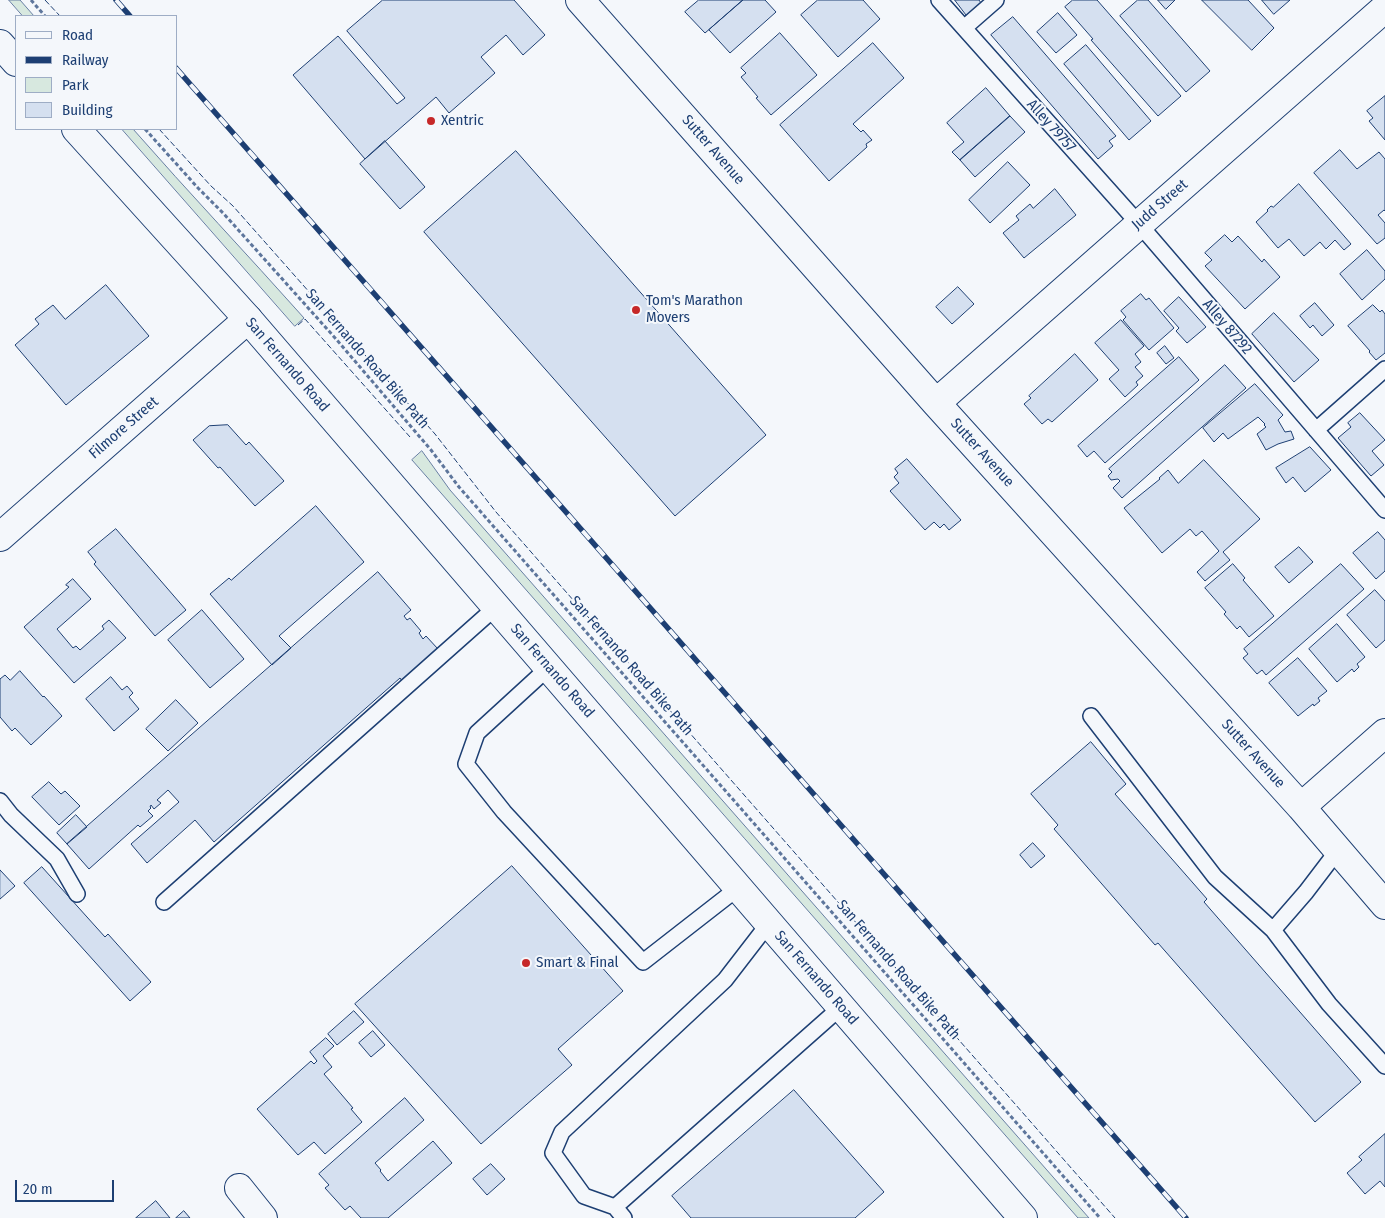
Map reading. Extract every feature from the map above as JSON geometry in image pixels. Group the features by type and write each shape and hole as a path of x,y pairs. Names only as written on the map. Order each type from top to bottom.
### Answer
{"street":[{"name":"Sutter Avenue","path":"593,4 936,403 1301,807 1385,905"},
{"name":"Judd Street","path":"936,403 1385,8"},
{"path":"0,44 15,61"},
{"name":"San Fernando Road","path":"77,130 248,319 1023,1218"},
{"name":"Filmore Street","path":"0,537 248,319"},
{"path":"1301,807 1385,733"},
{"path":"238,1188 263,1218"}],"lane":[{"name":"Alley 79757","path":"939,0 1139,224"},
{"path":"964,28 996,0"},
{"name":"Alley 87292","path":"1139,224 1385,510"},
{"path":"1316,430 1385,370"},
{"path":"164,902 496,607"},
{"path":"548,668 476,733 466,764 504,812 643,962 738,888"},
{"path":"1091,716 1215,877 1272,930 1328,1004 1385,1066"},
{"path":"0,801 11,816 57,859 77,894"},
{"path":"1272,930 1306,892 1338,850"},
{"path":"769,924 725,980 562,1132 552,1153 584,1196 620,1212 841,1007"}],"path":[{"path":"31,0 44,15"},
{"name":"San Fernando Road Bike Path","path":"146,130 336,339 432,450 466,495 1100,1218"}],"green space":[{"path":"9,0 20,0 33,15 22,15"},
{"path":"123,130 134,130 304,318 295,326"},
{"path":"422,451 450,490 1089,1218 1078,1218 412,460"}],"building":[{"path":"383,0 514,0 545,35 523,55 506,35 481,57 495,73 449,113 436,97 365,159 293,75 338,36 397,104 405,98 347,31"},
{"path":"699,0 743,0 705,33 685,12"},
{"path":"743,0 765,0 776,12 730,53 709,30"},
{"path":"818,0 863,0 880,19 838,57 801,15"},
{"path":"955,0 979,0 983,6 968,17"},
{"path":"1073,0 1097,0 1181,96 1158,116 1091,40 1093,39 1065,7"},
{"path":"1138,0 1148,0 1210,71 1186,92 1120,16"},
{"path":"1158,0 1175,0 1166,9"},
{"path":"1202,0 1248,0 1274,28 1252,50"},
{"path":"1262,0 1290,0 1274,14"},
{"path":"1058,13 1077,35 1056,53 1037,32"},
{"path":"1013,17 1116,136 1109,141 1113,146 1098,159 991,35"},
{"path":"780,33 817,75 771,115 741,77 746,73 741,68"},
{"path":"873,43 904,78 853,124 861,132 863,130 872,140 866,144 867,147 829,181 780,125"},
{"path":"1086,45 1151,121 1129,140 1064,64"},
{"path":"986,88 1010,116 960,160 952,152 964,142 947,123"},
{"path":"1385,96 1385,140 1369,121 1373,118 1367,111"},
{"path":"1010,116 1025,132 975,177 960,160"},
{"path":"385,141 425,187 400,209 360,164"},
{"path":"1340,150 1357,169 1379,152 1385,159 1385,211 1378,215 1385,223 1385,238 1377,244 1314,173"},
{"path":"516,151 766,435 675,516 424,232"},
{"path":"1008,162 1030,185 990,223 969,200"},
{"path":"1299,184 1351,244 1344,250 1335,240 1326,249 1320,242 1304,256 1289,239 1278,248 1256,222 1271,206 1273,207"},
{"path":"1055,189 1076,215 1024,258 1003,233 1019,220 1016,216 1030,204 1033,208"},
{"path":"1225,235 1232,242 1238,236 1262,262 1264,259 1280,277 1245,309 1205,266 1212,260 1205,253"},
{"path":"1367,250 1385,271 1385,279 1362,300 1340,274"},
{"path":"106,285 149,336 66,405 15,345 39,324 35,319 53,305 65,319"},
{"path":"958,287 974,304 952,324 936,307"},
{"path":"1141,294 1146,300 1149,298 1174,328 1149,350 1123,320 1126,317 1121,311"},
{"path":"1179,297 1206,327 1187,343 1176,331 1179,328 1164,311"},
{"path":"1315,303 1334,325 1322,336 1313,325 1310,328 1300,316"},
{"path":"1373,305 1385,314 1385,353 1376,360 1348,326"},
{"path":"1274,313 1319,360 1294,382 1252,334"},
{"path":"1121,320 1144,346 1135,354 1141,362 1135,367 1143,376 1136,382 1138,385 1125,397 1109,379 1119,370 1095,343"},
{"path":"1165,346 1174,358 1166,364 1157,353"},
{"path":"1075,354 1098,380 1052,422 1048,419 1042,424 1024,404 1031,398 1029,396"},
{"path":"1179,357 1199,380 1105,463 1094,451 1087,457 1078,446"},
{"path":"1225,365 1246,388 1122,498 1113,488 1120,481 1118,479 1111,480 1108,476 1112,472 1109,469"},
{"path":"1255,384 1283,415 1278,420 1285,432 1291,431 1294,439 1266,450 1257,434 1266,427 1258,417 1228,439 1223,433 1214,442 1203,428"},
{"path":"1360,413 1385,440 1372,451 1384,465 1371,476 1338,438 1351,427 1348,423"},
{"path":"228,425 246,445 249,442 284,481 255,506 193,440 209,426"},
{"path":"1310,447 1331,470 1305,492 1293,477 1286,483 1276,468"},
{"path":"907,459 961,520 949,530 944,524 940,528 934,522 925,530 890,491 899,483 894,477 898,473 895,469"},
{"path":"1204,460 1260,519 1223,552 1230,560 1205,581 1197,572 1219,551 1202,531 1196,536 1190,529 1162,553 1124,508 1160,479 1168,470 1178,483"},
{"path":"316,506 364,562 279,636 291,648 272,665 210,594 229,578 231,580"},
{"path":"116,529 186,610 155,636 94,564 96,562 88,552"},
{"path":"1378,532 1385,540 1385,571 1376,579 1353,553"},
{"path":"1299,547 1313,562 1289,583 1275,567"},
{"path":"1233,564 1245,578 1243,580 1274,616 1249,637 1240,626 1237,629 1224,614 1226,612 1205,588"},
{"path":"1341,564 1364,589 1266,675 1262,670 1257,674 1243,658 1248,654 1244,649"},
{"path":"378,572 411,610 404,616 407,620 410,618 421,631 419,633 423,639 426,636 438,649 402,681 400,678 214,842 195,820 147,863 131,844 179,802 168,790 157,800 161,803 154,809 151,805 148,811 153,816 140,827 138,825 89,869 67,844"},
{"path":"73,579 91,599 57,629 73,648 76,646 80,650 104,629 102,626 109,620 126,638 74,683 24,627 69,587 66,585"},
{"path":"1375,590 1385,601 1385,640 1376,648 1347,615"},
{"path":"202,610 244,659 210,688 168,640"},
{"path":"1337,624 1365,657 1357,664 1359,667 1354,672 1352,669 1337,682 1309,649"},
{"path":"1298,658 1327,691 1318,698 1320,701 1298,716 1269,683"},
{"path":"20,671 62,716 31,745 15,728 12,731 0,717 0,679 5,675 10,680"},
{"path":"111,677 122,690 127,686 133,693 129,697 139,709 114,731 86,699"},
{"path":"176,700 198,723 168,751 146,729"},
{"path":"1091,742 1126,784 1115,794 1207,899 1204,902 1361,1082 1315,1122 1158,943 1155,945 1054,829 1058,825 1031,794"},
{"path":"49,782 61,794 65,791 80,806 59,825 32,797"},
{"path":"76,815 87,827 67,844 57,833"},
{"path":"1033,843 1045,856 1031,868 1020,855"},
{"path":"512,866 623,991 558,1049 572,1065 481,1144 355,1004"},
{"path":"42,867 105,937 108,934 151,982 130,1001 24,883"},
{"path":"0,870 15,886 0,899"},
{"path":"354,1011 364,1022 337,1045 328,1034"},
{"path":"373,1031 385,1045 371,1057 359,1043"},
{"path":"326,1038 334,1046 323,1056 332,1067 324,1074 353,1108 351,1109 362,1122 325,1154 314,1142 298,1155 257,1109 311,1061 314,1064 317,1061 310,1052"},
{"path":"794,1090 884,1192 855,1218 691,1218 672,1196"},
{"path":"405,1098 424,1120 375,1163 380,1171 388,1181 433,1141 452,1163 388,1218 361,1218 350,1206 345,1210 325,1188 329,1185 319,1174"},
{"path":"1385,1134 1385,1187 1380,1181 1365,1194 1347,1173 1362,1160 1359,1157"},
{"path":"491,1164 505,1179 487,1195 473,1179"},
{"path":"156,1201 170,1218 136,1218"},
{"path":"184,1211 190,1218 176,1218"}],"railway":[{"path":"116,0 129,15"},
{"path":"178,70 1186,1218"}],"fence":[{"path":"45,0 59,15"},
{"path":"160,130 211,186 233,206 435,434 496,512 1115,1218"},
{"path":"298,325 305,319 410,437"}],"place":[{"name":"Xentric","path":"431,121"},
{"name":"Tom's Marathon Movers","path":"636,310"},
{"name":"Smart & Final","path":"526,963"}]}
